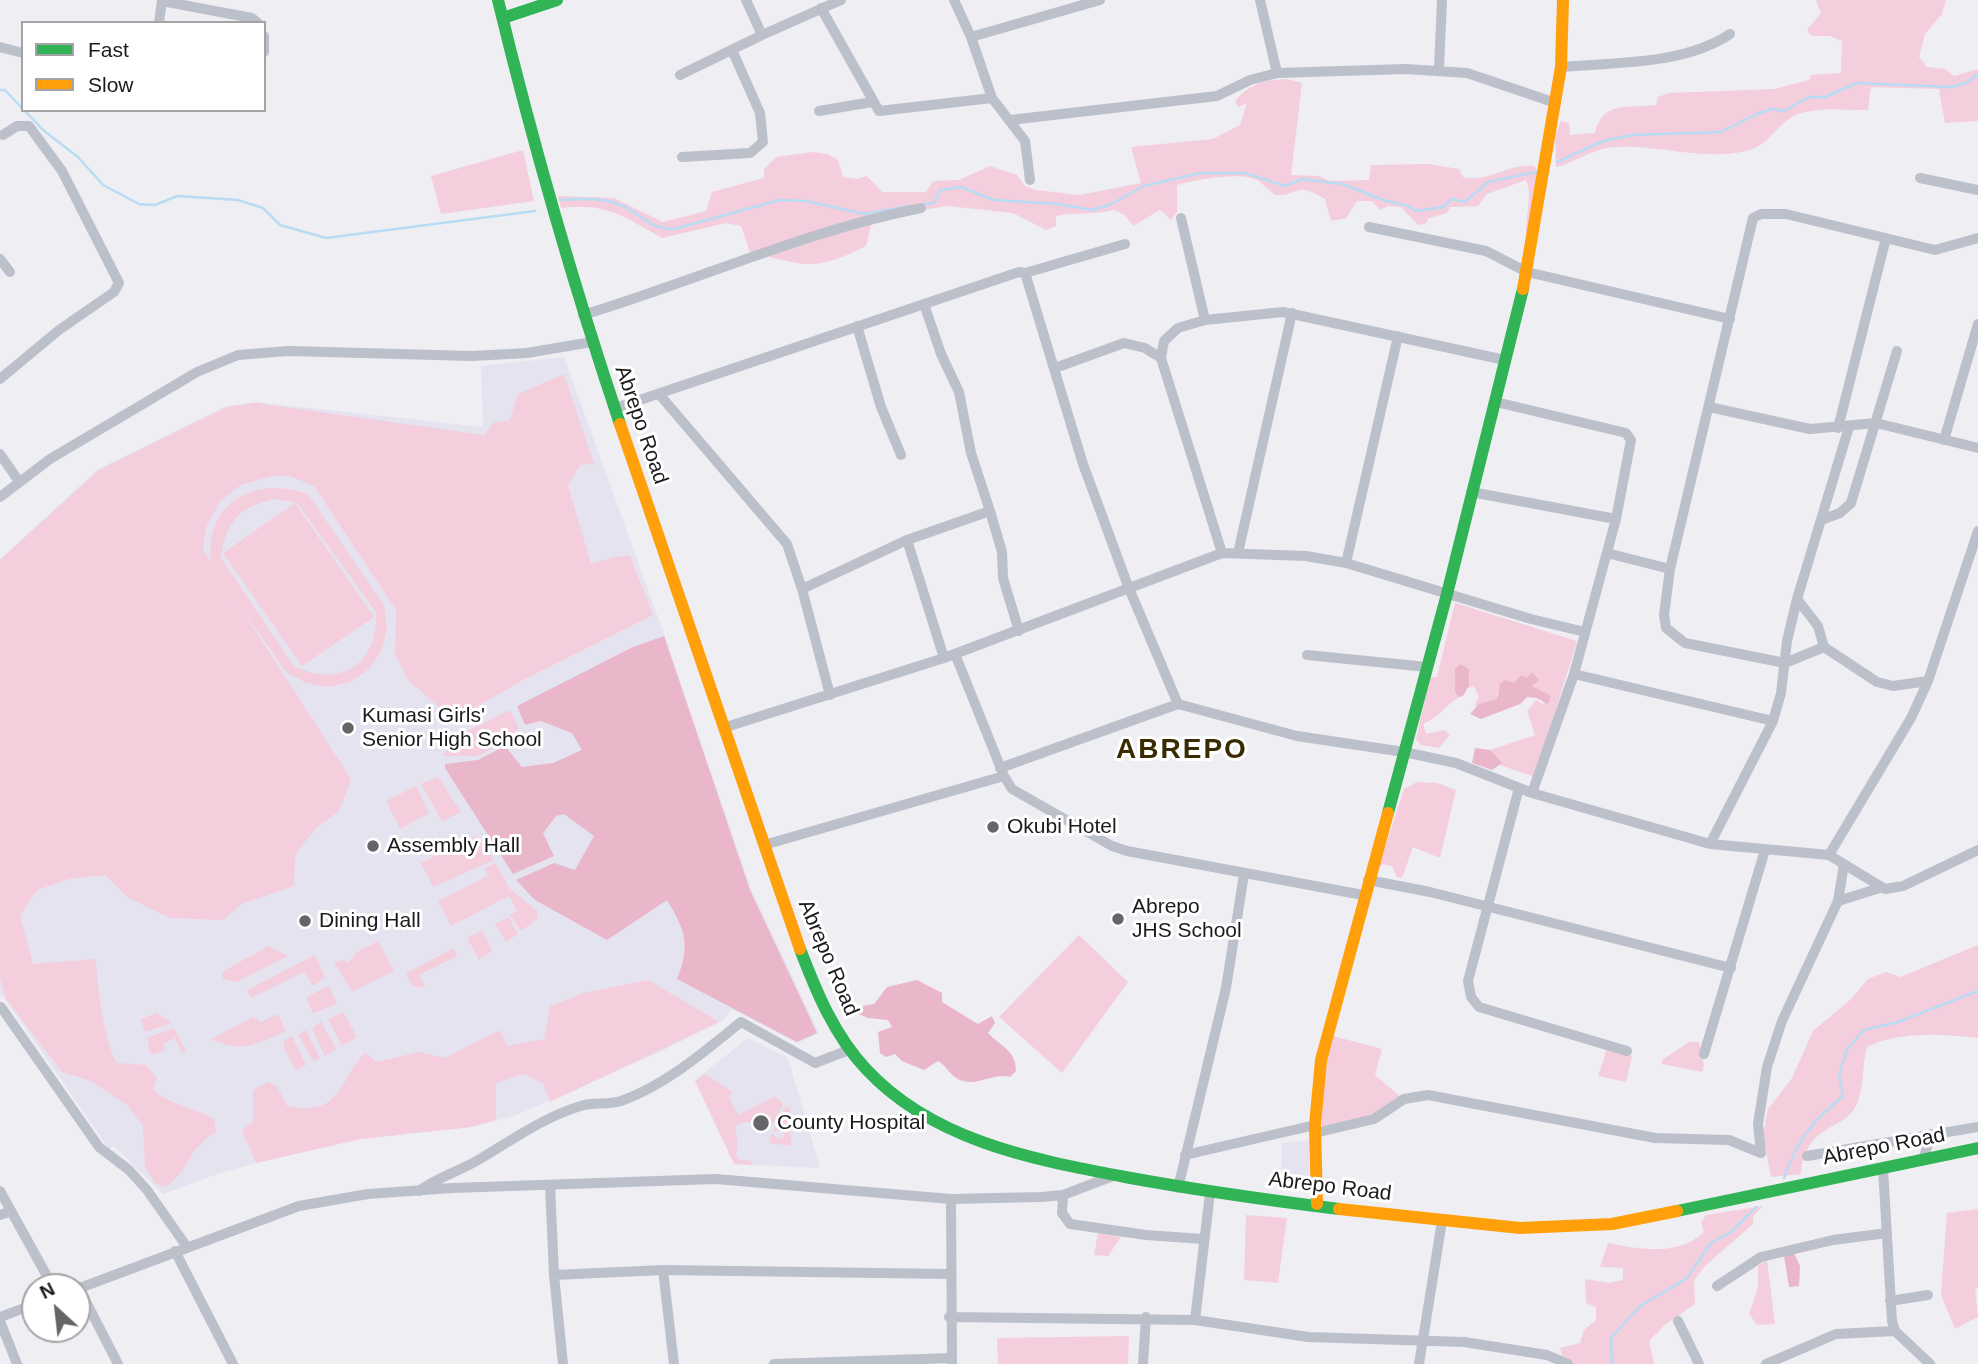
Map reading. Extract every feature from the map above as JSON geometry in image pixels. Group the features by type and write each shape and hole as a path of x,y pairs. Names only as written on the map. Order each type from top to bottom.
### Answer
{"main road":[{"name":"Abrepo Road","path":"498,0 540,171 583,315 723,728 816,990 849,1050 895,1094 952,1128 1009,1153 1113,1176 1210,1193 1520,1228 1612,1224 1978,1148"},
{"path":"503,18 557,0"},
{"path":"1318,1204 1315,1129 1321,1060 1363,895 1447,594 1527,272 1561,67 1563,0"}],"street":[{"path":"746,0 762,34"},
{"path":"680,75 762,34 841,0"},
{"path":"954,0 971,37 992,98 1025,141 1030,180"},
{"path":"971,37 1100,0"},
{"path":"1260,0 1277,74"},
{"path":"1438,69 1442,0"},
{"path":"159,21 162,1 252,18 256,21"},
{"path":"821,8 872,102 882,112 992,98"},
{"path":"1561,67 1685,53 1708,47 1730,34"},
{"path":"0,47 21,52"},
{"path":"682,157 750,153 763,142 760,113 732,50"},
{"path":"1010,120 1217,96 1250,80 1277,74 1438,69 1492,80 1556,103"},
{"path":"819,111 872,102"},
{"path":"0,379 59,330 114,292 119,283 52,156 29,127 17,126 3,135"},
{"path":"1920,178 1978,190"},
{"path":"583,315 645,297 704,272 856,221 921,208"},
{"path":"1824,647 1784,663 1685,643 1666,628 1664,615 1670,569 1753,218 1758,215 1786,214 1935,250 1978,238"},
{"path":"1181,218 1205,320"},
{"path":"1370,227 1486,251 1527,272 1730,319"},
{"path":"1838,428 1886,238"},
{"path":"616,408 1020,272 1025,273 1125,244"},
{"path":"0,259 10,272"},
{"path":"1025,273 1083,464 1128,586 1178,704"},
{"path":"924,304 941,354 959,392 971,453 1002,552 1003,578 1019,631"},
{"path":"1238,553 1292,313"},
{"path":"1222,553 1161,359 1169,334 1178,328 1205,320 1292,313 1505,360"},
{"path":"1944,440 1978,324"},
{"path":"857,327 881,407 901,455"},
{"path":"1346,563 1398,336"},
{"path":"0,497 18,480 197,372 238,355 299,351 472,356 527,353 592,342"},
{"path":"1055,368 1124,343 1146,348 1161,359"},
{"path":"1821,520 1840,513 1851,503 1897,351"},
{"path":"659,394 787,544 802,589 830,695"},
{"path":"1496,402 1626,433 1631,440 1616,519 1574,674 1532,793"},
{"path":"1709,407 1810,429 1875,423 1978,448"},
{"path":"1710,844 1773,721 1781,693 1797,599 1849,426"},
{"path":"0,454 18,480"},
{"path":"1471,492 1616,519"},
{"path":"802,589 907,540 990,511"},
{"path":"1829,855 1912,718 1978,531"},
{"path":"907,540 950,656 1002,772 1022,797 1112,846 1244,874 1363,895"},
{"path":"723,728 950,656 1128,586 1222,553 1306,556 1346,563 1585,632"},
{"path":"1607,553 1670,569"},
{"path":"1797,599 1818,626 1824,647 1877,682 1893,686 1927,681"},
{"path":"1307,655 1427,667"},
{"path":"1574,674 1773,721"},
{"path":"764,845 1002,772 1178,704 1297,736 1404,751 1456,763 1532,793 1710,844 1829,855 1880,888"},
{"path":"1519,788 1468,981 1471,997 1479,1007 1626,1051"},
{"path":"1704,1054 1765,850"},
{"path":"1838,901 1880,888 1903,886 1978,850"},
{"path":"1185,1155 1374,1119 1404,1099 1428,1095 1655,1138 1729,1140 1761,1153 1757,1132 1767,1067 1782,1021 1838,901 1844,864"},
{"path":"1178,1188 1226,988 1244,874"},
{"path":"1368,880 1731,968"},
{"path":"1,1007 99,1147 129,1170 147,1190 187,1247"},
{"path":"418,1191 439,1176 478,1161 542,1121 583,1105 620,1102 662,1081 684,1068 741,1022 815,1063 849,1050"},
{"path":"1807,1156 1978,1127"},
{"path":"1923,1160 1931,1134"},
{"path":"1883,1168 1895,1331 1930,1364"},
{"path":"91,1283 299,1206 346,1197 418,1191 716,1179 951,1199 1063,1195 1113,1176"},
{"path":"550,1185 554,1275 563,1364"},
{"path":"0,1191 45,1273"},
{"path":"1195,1320 1210,1193"},
{"path":"1063,1195 1062,1213 1070,1224 1146,1235 1203,1239"},
{"path":"774,1364 952,1361 949,1317 951,1199"},
{"path":"0,1215 11,1211"},
{"path":"1419,1364 1441,1221"},
{"path":"1717,1286 1761,1257 1833,1240 1886,1233"},
{"path":"175,1251 233,1364"},
{"path":"554,1275 663,1270 949,1274"},
{"path":"663,1270 674,1364"},
{"path":"1891,1301 1928,1294"},
{"path":"17,1364 0,1319 21,1310"},
{"path":"91,1313 118,1364"},
{"path":"949,1317 1146,1317 1195,1320 1308,1337 1464,1342 1546,1355 1568,1364"},
{"path":"1143,1364 1146,1317"},
{"path":"1678,1321 1699,1364"},
{"path":"1766,1364 1836,1334 1895,1331"}],"shaded area":[{"path":"1816,0 1946,0 1942,14 1925,34 1919,57 1927,67 1945,69 1954,76 1978,69 1978,121 1945,123 1939,89 1871,87 1868,110 1817,110 1797,115 1759,146 1746,151 1711,154 1642,147 1607,148 1556,167 1555,136 1561,121 1569,123 1570,135 1595,133 1598,123 1610,111 1656,105 1658,97 1669,93 1774,89 1809,80 1811,75 1841,73 1842,41 1830,36 1811,36 1807,30 1821,13"},
{"path":"1286,79 1302,83 1291,175 1319,176 1330,181 1369,180 1371,165 1428,164 1459,169 1463,177 1481,178 1517,167 1535,166 1538,175 1527,241 1529,194 1526,180 1487,194 1478,206 1450,207 1447,213 1429,218 1425,224 1418,225 1401,207 1388,206 1380,210 1372,201 1357,201 1346,218 1331,221 1325,199 1315,194 1303,190 1275,195 1257,180 1241,176 1177,185 1177,212 1171,220 1160,210 1133,226 1125,215 1114,210 1056,216 1056,226 1046,230 1013,213 947,206 880,217 871,225 866,246 833,260 808,264 750,252 741,226 726,223 662,238 603,209 561,208 558,196 614,198 663,222 706,211 712,192 764,178 764,169 776,157 813,152 828,154 838,160 843,177 857,179 867,176 882,192 926,192 933,181 959,180 990,166 1017,175 1025,186 1036,190 1080,195 1141,183 1131,147 1213,139 1240,125 1247,103 1238,107 1235,101 1246,90 1271,80"},
{"path":"523,150 534,201 441,214 431,176"},
{"name":"Kumasi Girls' Senior High School","path":"564,357 664,634 751,889 819,1033 797,1043 732,1009 724,1020 662,1051 517,1115 471,1127 361,1139 291,1154 220,1173 163,1194 114,1146 109,1149 3,996 0,997 0,559 98,469 226,406 256,402 483,427 481,366"},
{"path":"564,374 594,464 580,465 568,485 591,564 614,557 630,556 653,615 523,680 469,711 445,712 408,680 395,654 396,610 314,486 290,476 272,476 241,485 220,501 206,528 203,550 210,561 211,539 216,523 224,510 235,500 262,489 293,490 308,494 384,605 387,628 382,650 369,669 350,682 328,687 306,683 286,672 233,596 351,779 339,811 314,830 295,855 294,886 242,904 223,920 170,918 127,897 105,875 69,879 37,890 20,916 33,964 96,959 105,1028 117,1063 146,1065 157,1078 153,1089 160,1095 214,1119 216,1132 199,1146 174,1180 166,1187 155,1183 145,1167 143,1126 127,1105 91,1081 62,1072 6,999 0,979 0,560 99,470 227,407 256,403 484,435 493,423 510,420 518,394","holes":["275,499 297,503 376,612 375,630 364,658 354,667 341,672 311,672 294,666 221,558 226,534 243,511"]},
{"path":"295,503 374,617 302,666 223,553"},
{"path":"1455,603 1577,641 1535,777 1500,765 1490,750 1535,735 1527,711 1536,700 1544,705 1540,692 1521,675 1514,683 1497,692 1497,699 1474,707 1479,697 1474,686 1465,689 1469,685 1469,669 1460,665 1455,669 1455,692 1459,697 1423,724 1426,734 1445,730 1450,735 1439,748 1421,745 1416,739 1430,677 1437,677"},
{"path":"664,636 750,890 817,1033 797,1042 677,979 684,957 684,938 667,900 607,940 535,900 516,880 554,863 575,870 594,836 564,814 556,816 543,833 554,856 513,874 445,768 445,764 478,760 505,746 522,767 553,763 582,750 572,733 541,721 525,725 517,706 633,647"},
{"path":"1460,664 1469,669 1469,685 1463,696 1459,697 1455,692 1455,669"},
{"path":"1532,672 1539,680 1532,686 1551,696 1548,704 1537,698 1527,697 1520,704 1481,719 1470,714 1479,704 1497,699 1500,684 1505,680 1514,683 1521,675 1527,678"},
{"path":"510,710 519,728 512,734 513,737 478,756 443,756 453,738"},
{"path":"1475,748 1490,750 1502,763 1492,770 1472,763"},
{"path":"438,777 461,812 442,821 421,784"},
{"path":"1417,782 1437,783 1456,790 1440,858 1413,847 1402,878 1397,877 1392,866 1383,864 1378,869 1404,789"},
{"path":"416,786 429,813 400,829 386,801"},
{"path":"472,837 479,837 494,860 433,887 421,863"},
{"path":"495,863 510,889 538,912 537,919 521,931 510,915 517,911 509,896 451,926 438,901 488,876 485,868"},
{"path":"509,917 518,934 506,942 495,924"},
{"path":"482,930 492,951 479,960 467,938"},
{"path":"1079,935 1128,982 1062,1073 999,1017"},
{"path":"378,941 394,971 352,992 334,962 343,960 348,963 356,953"},
{"path":"1978,945 1978,1038 1907,1036 1867,1047 1860,1095 1853,1111 1810,1144 1801,1174 1771,1177 1763,1134 1768,1109 1792,1078 1813,1031 1851,999 1868,979 1886,972 1900,977"},
{"path":"269,946 288,956 236,982 223,979 222,973 227,969"},
{"path":"454,948 457,956 419,975 425,986 417,988 411,984 406,973"},
{"path":"315,955 325,977 313,986 304,972 251,998 247,990"},
{"path":"648,980 719,1022 550,1102 543,1083 523,1074 496,1083 496,1120 471,1127 361,1139 256,1163 242,1130 253,1121 253,1090 268,1082 277,1086 287,1106 318,1107 336,1094 365,1053 377,1062 419,1052 445,1058 500,1030 507,1046 544,1039 550,1006 583,993"},
{"path":"917,980 942,993 942,1002 978,1024 992,1016 995,1023 988,1033 1010,1053 1016,1071 1010,1077 998,1076 967,1082 951,1074 938,1061 924,1070 902,1061 895,1054 886,1057 880,1053 878,1032 892,1027 888,1020 859,1014 863,1006 874,1004 887,987"},
{"path":"329,986 337,1004 313,1013 306,997"},
{"path":"343,1012 357,1037 342,1046 328,1019"},
{"path":"157,1013 171,1023 145,1032 141,1019"},
{"path":"278,1014 286,1031 258,1043 232,1046 211,1039 253,1017 261,1022"},
{"path":"321,1021 336,1049 325,1056 312,1029"},
{"path":"174,1028 186,1051 182,1053 175,1038 163,1044 165,1050 151,1055 147,1038"},
{"path":"306,1030 320,1058 314,1062 298,1035"},
{"path":"292,1036 306,1065 296,1071 284,1048 284,1041"},
{"path":"1333,1036 1382,1049 1375,1075 1402,1098 1379,1113 1322,1127 1323,1073"},
{"name":"County Hospital","path":"748,1038 788,1058 820,1168 734,1164 695,1080"},
{"path":"1689,1042 1699,1042 1704,1065 1702,1072 1662,1064 1662,1060"},
{"path":"1607,1049 1632,1056 1626,1082 1598,1076"},
{"path":"705,1074 733,1092 729,1097 738,1115 775,1096 783,1104 774,1123 746,1122 735,1126 738,1144 736,1155 740,1160 751,1161 752,1165 734,1164 695,1081"},
{"path":"785,1107 790,1108 791,1146 770,1143 771,1132 778,1139 785,1136 782,1131 773,1131"},
{"path":"1310,1140 1308,1187 1281,1187 1282,1143"},
{"path":"1763,1206 1753,1216 1753,1224 1706,1265 1694,1280 1695,1304 1666,1324 1649,1341 1654,1364 1570,1364 1562,1355 1560,1348 1580,1343 1584,1330 1596,1320 1596,1307 1586,1303 1585,1279 1609,1283 1623,1280 1623,1268 1600,1267 1608,1243 1645,1249 1670,1248 1694,1240 1704,1232 1701,1223 1706,1215"},
{"path":"1978,1209 1978,1288 1975,1289 1978,1317 1955,1329 1941,1295 1947,1213"},
{"path":"1246,1215 1287,1218 1278,1283 1244,1280"},
{"path":"1098,1233 1121,1237 1108,1256 1094,1255"},
{"path":"1794,1253 1800,1266 1799,1286 1789,1287 1784,1256"},
{"path":"1767,1260 1775,1324 1757,1325 1749,1314 1758,1287 1758,1266"},
{"path":"1129,1336 1128,1364 998,1364 997,1338"}],"waterway":[{"path":"1557,162 1603,141 1633,135 1721,132 1757,114 1772,109 1784,111 1809,97 1825,97 1857,83 1951,87 1966,83 1978,74"},
{"path":"0,90 5,90 21,107"},
{"path":"26,112 43,130 78,157 103,185 139,204 155,205 177,196 238,200 263,208 280,225 326,238 535,211"},
{"path":"924,204 934,203 940,190 961,187 994,200 1058,204 1092,210 1109,205 1144,186 1200,173 1245,173 1285,186 1302,179 1343,184 1416,211 1443,207 1452,199 1465,202 1488,182 1536,172"},
{"path":"560,200 608,201 623,206 665,229 674,229 780,200 806,201 864,214 910,206"},
{"path":"1784,1178 1807,1132 1843,1096 1839,1075 1847,1049 1864,1030 1898,1022 1978,991"},
{"path":"1612,1364 1611,1338 1639,1307 1687,1278 1711,1243 1731,1232 1756,1207"}],"traffic: fast":[{"path":"498,0 554,214 620,424"},
{"path":"503,18 557,0"},
{"path":"1388,813 1447,594 1523,289"},
{"path":"800,949 827,1012 855,1056 893,1094 922,1114 953,1130 986,1143 1055,1163 1152,1182 1339,1209"},
{"path":"1677,1211 1978,1148"}],"traffic: slow":[{"path":"1523,289 1561,67 1563,0"},
{"path":"620,424 800,949"},
{"path":"1317,1204 1315,1125 1321,1060 1388,813"},
{"path":"1339,1209 1520,1228 1612,1224 1677,1211"}],"place":[{"name":"Kumasi Girls' Senior High School","path":"348,728"},
{"name":"Okubi Hotel","path":"993,827"},
{"name":"Assembly Hall","path":"373,846"},
{"name":"Abrepo JHS School","path":"1118,919"},
{"name":"Dining Hall","path":"305,921"},
{"name":"County Hospital","path":"761,1123"}],"district":[{"name":"ABREPO","path":"1182,750"}]}
